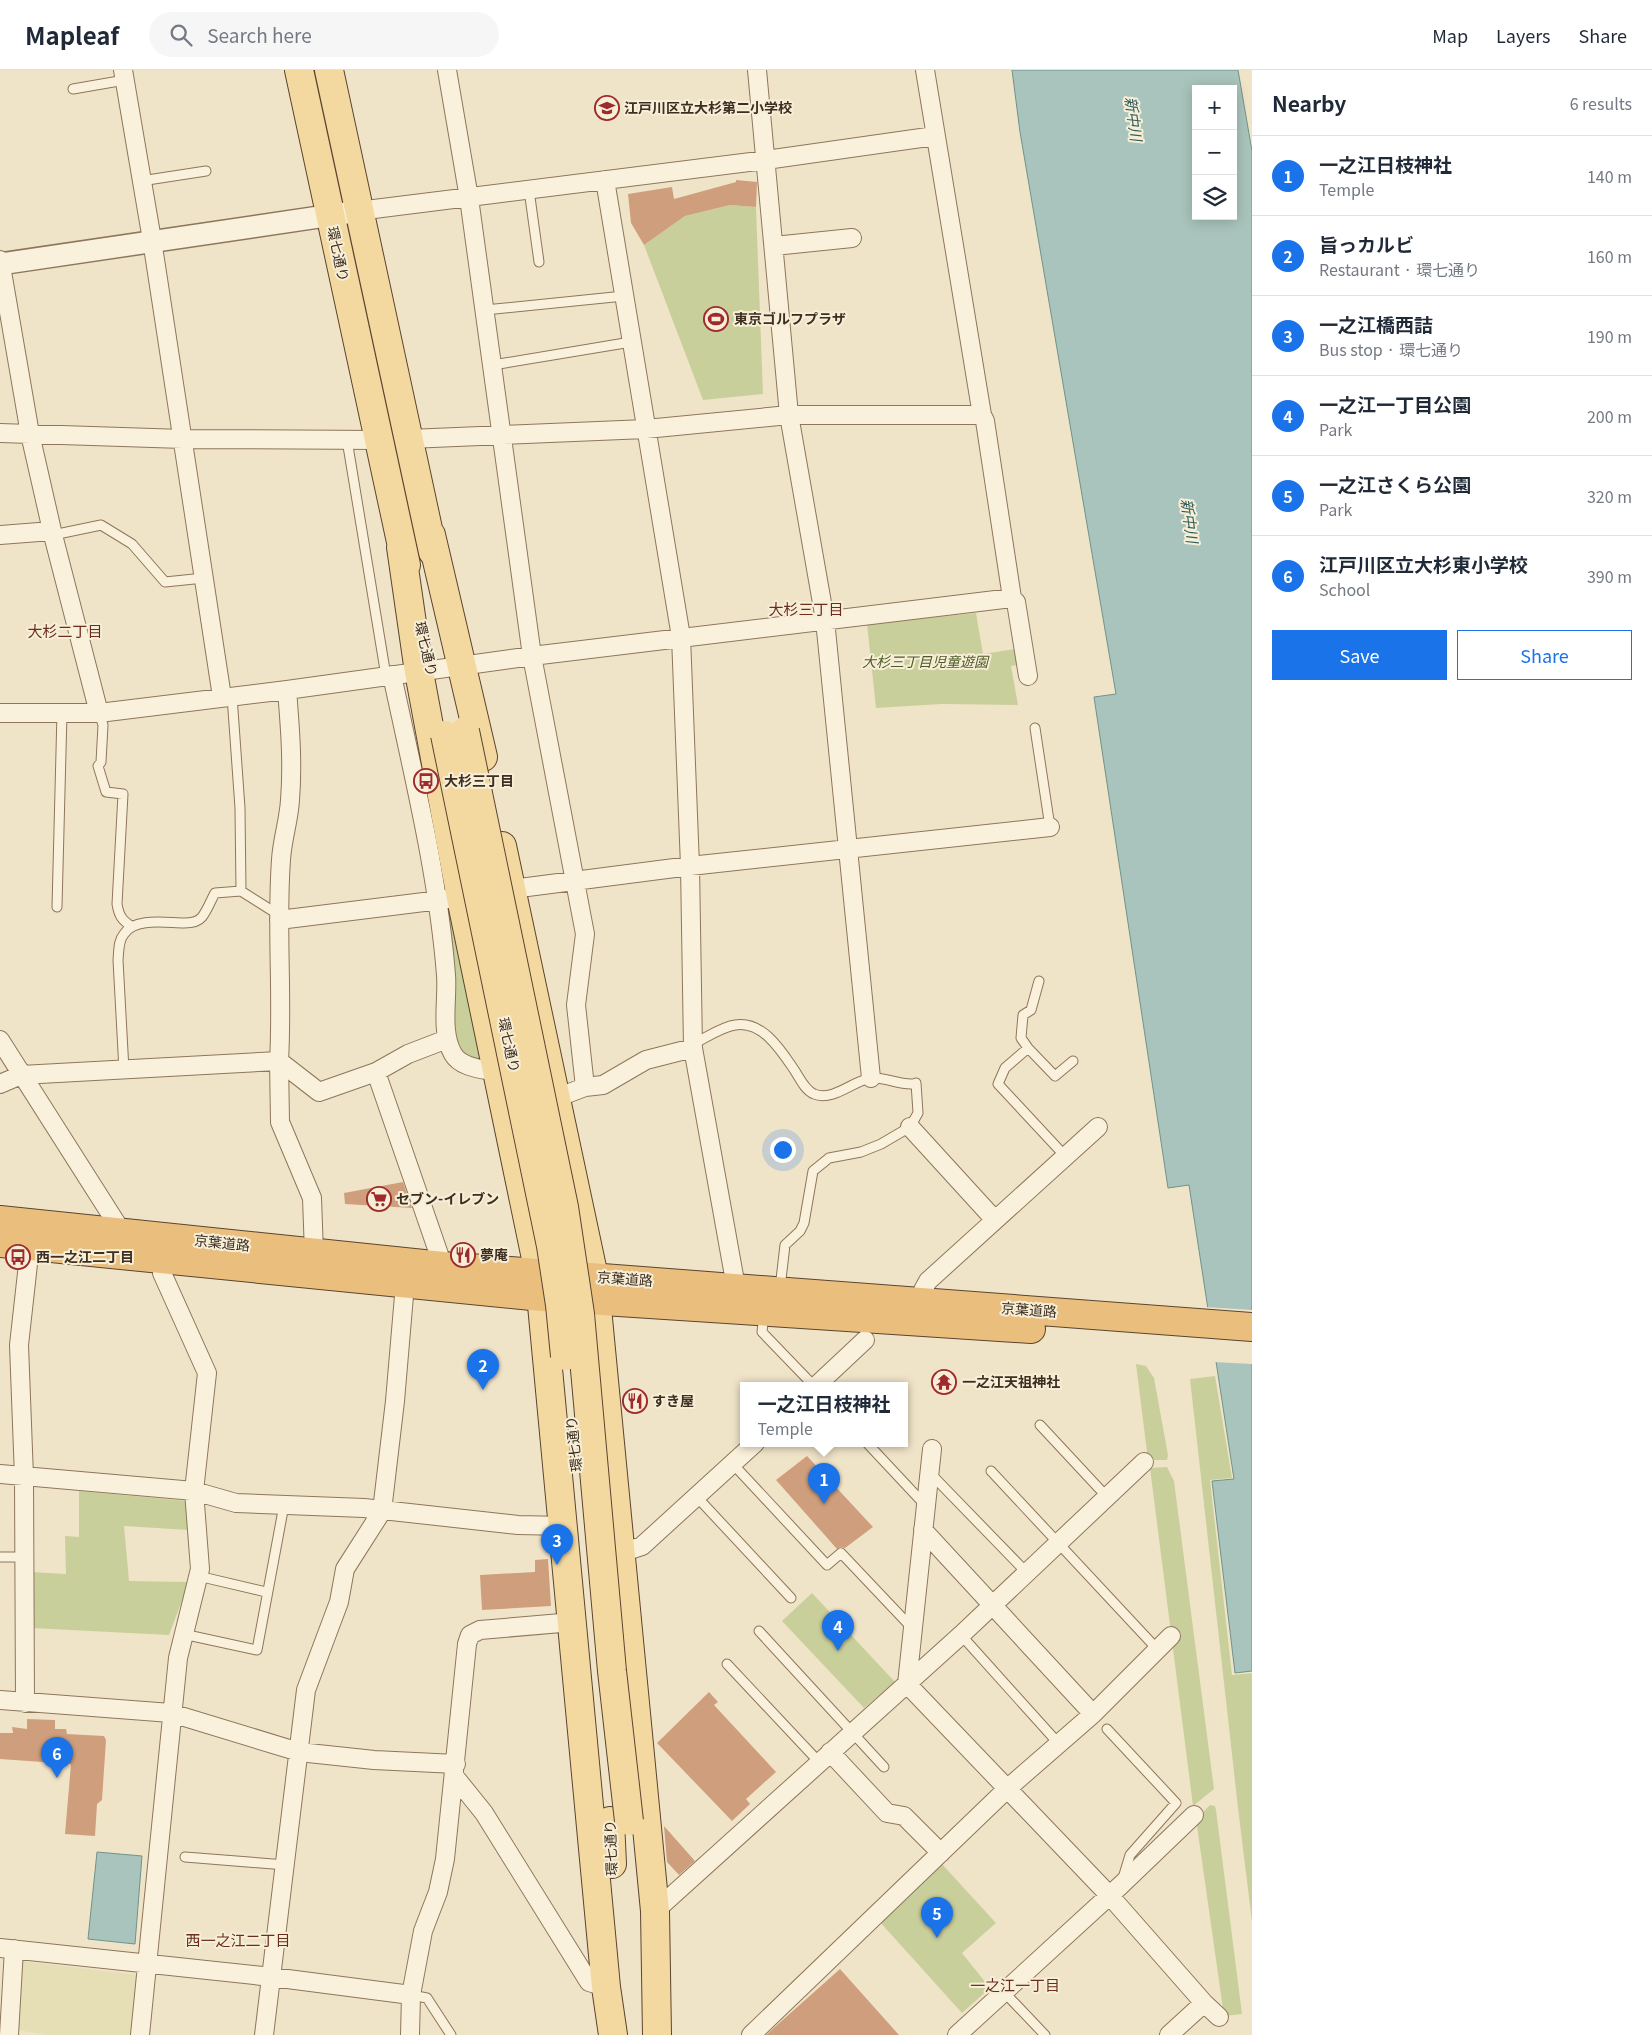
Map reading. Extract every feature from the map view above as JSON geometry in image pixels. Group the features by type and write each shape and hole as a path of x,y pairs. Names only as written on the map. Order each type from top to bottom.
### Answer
{"highway":[{"name":"京葉道路","path":"0,1220 443,1266 540,1285"},
{"name":"京葉道路","path":"0,1243 405,1284 540,1285 595,1289 764,1312 1156,1329 1252,1327"},
{"name":"京葉道路","path":"595,1289 736,1287 924,1302 1156,1329 1252,1345"}],"main road":[{"name":"環七通り","path":"299,70 401,547 424,671 455,733 556,1275 581,1503 620,1821 657,2035"},
{"name":"環七通り","path":"329,70 358,212 430,535 424,671"},
{"path":"424,671 512,889 595,1289 655,1910 657,2035"},
{"path":"424,671 450,899 497,1072 540,1285 606,1986 613,2035"},
{"name":"環七通り","path":"618,2035 620,1821"}],"street":[{"path":"447,70 469,198 532,656 585,934 576,1005 585,1087"},
{"path":"757,70 789,414 825,620 871,1078"},
{"path":"925,70 982,415 986,421 1012,598 1016,602 1028,676"},
{"path":"124,75 152,240 204,578 227,696"},
{"path":"99,713 52,533 30,434 0,263 329,215 766,160 935,136"},
{"path":"605,180 681,638 690,866 693,1046 736,1287"},
{"path":"774,246 852,238"},
{"path":"408,439 646,429 789,414 982,415"},
{"path":"0,433 183,439 378,440"},
{"path":"0,535 52,533"},
{"path":"0,713 99,713 287,690 532,656 1012,598"},
{"path":"287,690 292,746 290,800 281,859 280,1122 312,1198 314,1253"},
{"path":"512,889 690,866 1050,827"},
{"path":"280,918 450,899 446,977 447,1039 454,1056 466,1065 497,1072"},
{"path":"0,1084 21,1075 279,1061 319,1092 376,1072 408,1054 447,1039"},
{"path":"2,1046 122,1232"},
{"path":"556,1098 585,1087 603,1086 646,1060 693,1046"},
{"path":"376,1072 443,1266"},
{"path":"924,1302 923,1290 928,1281 1098,1126"},
{"path":"910,1127 994,1219"},
{"path":"25,1703 24,1477 19,1345 30,1246"},
{"path":"140,2035 178,1658 200,1569 194,1491 206,1373 162,1273 164,1259"},
{"path":"264,2035 306,1690 339,1602 345,1569 382,1511 395,1401 405,1284"},
{"path":"820,1382 865,1340"},
{"path":"621,1553 642,1546 750,1447"},
{"path":"932,1449 907,1684 1008,1788 1116,1890 1204,2003 1219,2017"},
{"path":"655,1910 961,1635 1144,1462"},
{"path":"0,1474 194,1491 236,1503 364,1508 518,1525 564,1526"},
{"path":"923,1530 1093,1714"},
{"path":"410,2035 411,1995 423,1931 438,1892 445,1859 467,1644 470,1635 480,1630 573,1622"},
{"path":"750,2035 1008,1788 1093,1714 1171,1636"},
{"path":"0,1700 171,1713 298,1752 455,1770 590,1982 606,1986"},
{"path":"825,1757 887,1813 904,1816 941,1853"},
{"path":"957,2035 1116,1890 1194,1815"},
{"path":"9,2035 7,1948 272,1977 411,1995"},
{"path":"1169,2035 1204,2003"}],"lane":[{"path":"72,89 124,75"},
{"path":"141,181 206,171"},
{"path":"529,190 539,262"},
{"path":"485,310 624,296"},
{"path":"493,365 632,342"},
{"path":"347,440 424,671"},
{"path":"52,533 101,526 132,544 166,582 204,578"},
{"path":"227,696 240,808 241,891"},
{"path":"57,907 62,713"},
{"path":"99,713 103,725 101,762 98,766 106,792 123,794 117,904 118,913 123,921 131,926"},
{"path":"1035,728 1050,827"},
{"path":"124,1070 118,960 120,943 124,933 131,926 142,923 189,923 202,917 215,893 241,891 280,918"},
{"path":"1039,982 1031,1010 1023,1015 1021,1038 1055,1076 1072,1061"},
{"path":"693,1046 730,1026 745,1024 765,1034 778,1046 804,1084 812,1093 820,1096 830,1095 871,1078 906,1085 914,1084 918,1113 910,1127 881,1144 861,1152 829,1158 813,1171 804,1223 800,1231 785,1245 780,1291"},
{"path":"1028,1048 1005,1068 998,1084 1065,1156"},
{"path":"764,1312 762,1332 810,1382"},
{"path":"1040,1424 1107,1497"},
{"path":"871,1447 926,1505"},
{"path":"732,1463 827,1565 841,1553 912,1628"},
{"path":"992,1471 1158,1650"},
{"path":"929,1472 1027,1573"},
{"path":"696,1496 791,1598"},
{"path":"183,1634 257,1650 266,1592 284,1505"},
{"path":"0,1557 24,1557"},
{"path":"198,1576 266,1592"},
{"path":"759,1631 884,1767"},
{"path":"961,1635 1059,1744"},
{"path":"727,1664 825,1757"},
{"path":"1107,1729 1176,1803 1130,1855 1116,1890"},
{"path":"185,1857 286,1865"},
{"path":"1004,1992 1045,2035"},
{"path":"411,1995 427,1998 451,2035"}],"shaded area":[{"path":"20,1961 139,1975 131,2035 49,2035 16,2030"}],"green space":[{"name":"東京ゴルフプラザ","path":"730,205 756,207 763,394 703,400 644,245 685,216"},
{"name":"大杉三丁目児童遊園","path":"976,613 983,654 1015,649 1018,665 1011,666 1018,705 942,704 876,708 867,624"},
{"path":"456,902 490,1067 460,1052 451,1037 441,904"},
{"path":"1136,1364 1146,1366 1154,1378 1168,1455 1167,1460 1148,1460"},
{"path":"1215,1376 1232,1478 1210,1480 1232,1675 1252,1673 1252,1922 1190,1379"},
{"path":"1167,1467 1174,1481 1214,1789 1193,1806 1150,1468"},
{"path":"79,1491 187,1501 189,1530 124,1526 129,1581 189,1582 169,1635 31,1628 32,1572 66,1574 65,1536 79,1537"},
{"path":"812,1593 895,1682 864,1708 782,1621"},
{"path":"1210,1805 1215,1806 1216,1810 1242,2014 1224,2016 1196,1819"},
{"path":"941,1863 996,1923 962,1953 990,1988 962,2013 879,1921"}],"water":[{"name":"新中川","path":"1012,70 1238,70 1252,151 1252,1671 1235,1673 1212,1481 1234,1479 1189,1185 1168,1188 1094,697 1116,694 1020,132"},
{"path":"97,1852 142,1856 135,1944 88,1939"}],"pier":[{"path":"1205,1307 1252,1310 1252,1364 1213,1362"}],"building":[{"path":"736,180 757,182 756,207 730,205 685,216 644,245 631,223 628,194 672,187 674,199 736,182"},
{"name":"セブン-イレブン","path":"403,1182 412,1208 345,1204 344,1193"},
{"path":"807,1456 873,1527 845,1548 840,1547 837,1549 776,1480"},
{"path":"548,1559 551,1606 482,1610 480,1575 535,1572 535,1560"},
{"path":"709,1692 718,1702 714,1705 776,1772 746,1799 750,1804 732,1821 657,1743"},
{"path":"27,1719 55,1720 55,1729 66,1729 67,1734 104,1736 106,1740 102,1800 97,1804 95,1836 65,1834 71,1764 0,1759 0,1733 13,1733 12,1727 27,1729"},
{"path":"664,1826 695,1861 679,1875 667,1862"},
{"path":"840,1969 899,2035 766,2035 777,2025"}],"place":[{"name":"江戸川区立大杉第二小学校","path":"607,108"},
{"name":"東京ゴルフプラザ","path":"716,319"},
{"name":"大杉三丁目","path":"426,781"},
{"name":"セブン-イレブン","path":"379,1199"},
{"name":"夢庵","path":"463,1255"},
{"name":"西一之江二丁目","path":"18,1257"},
{"name":"一之江天祖神社","path":"944,1382"},
{"name":"旨っカルビ","path":"483,1390"},
{"name":"すき屋","path":"635,1401"},
{"name":"一之江日枝神社","path":"824,1504"},
{"name":"一之江橋西詰","path":"557,1565"},
{"name":"一之江一丁目公園","path":"838,1651"},
{"name":"江戸川区立大杉東小学校","path":"57,1778"},
{"name":"一之江さくら公園","path":"937,1938"}],"district":[{"name":"大杉三丁目","path":"806,610"},
{"name":"大杉二丁目","path":"65,632"},
{"name":"西一之江二丁目","path":"238,1941"},
{"name":"一之江一丁目","path":"1015,1986"}]}
